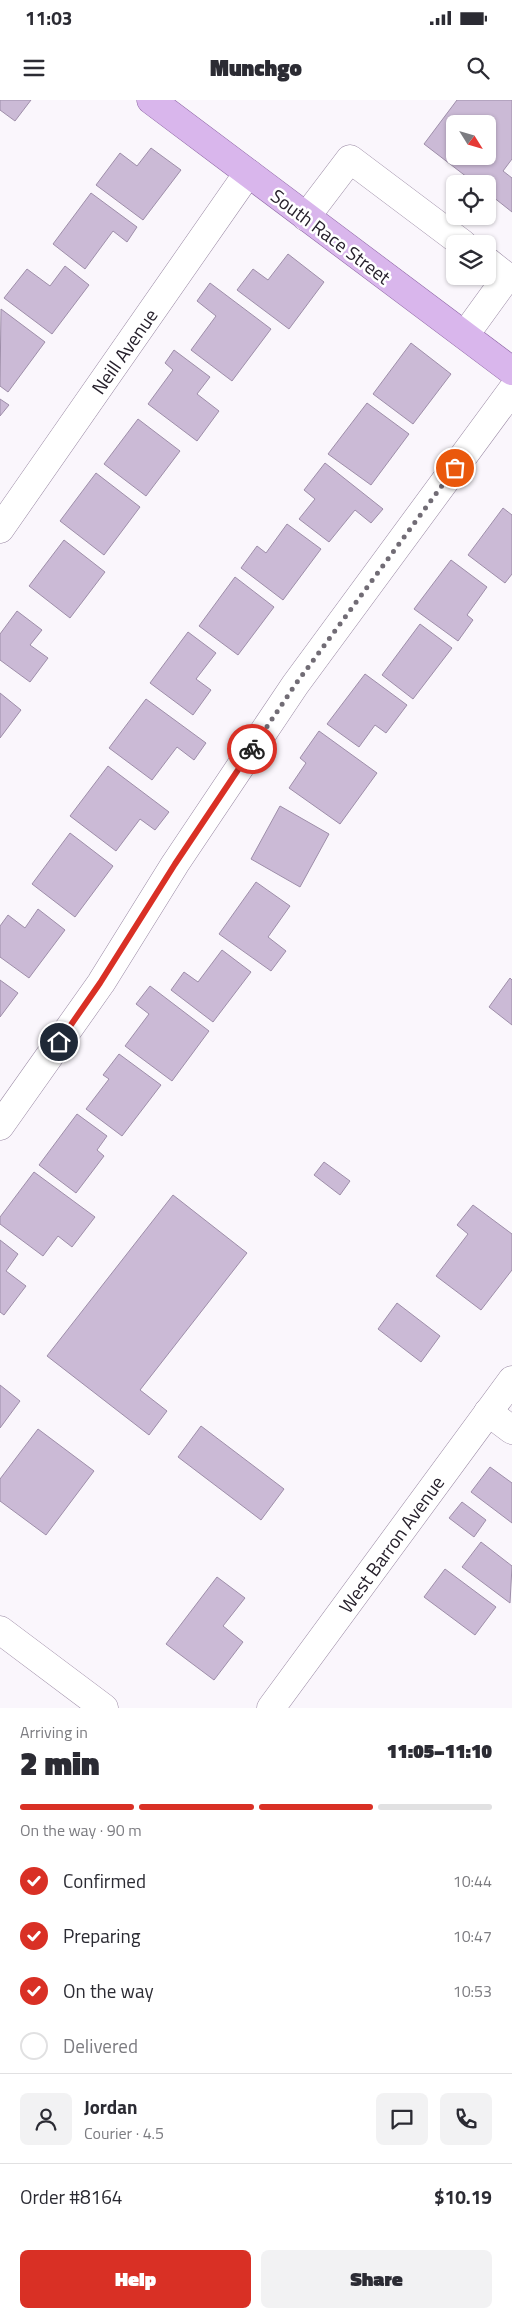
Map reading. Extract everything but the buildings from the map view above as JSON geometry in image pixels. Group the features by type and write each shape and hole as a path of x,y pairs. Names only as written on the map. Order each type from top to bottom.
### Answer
{"main road":[{"name":"South Race Street","path":"151,100 512,371"}],"street":[{"path":"306,217 350,159 451,235"},
{"name":"Neill Avenue","path":"0,529 248,173"},
{"path":"464,335 508,277 496,268"},
{"path":"2,1118 100,983 175,864 295,685 512,390"},
{"name":"West Barron Avenue","path":"270,1708 512,1380"},
{"path":"488,1412 512,1430"},
{"path":"0,1630 104,1708"}],"way so far":[{"path":"252,749 295,685 455,468"}],"route":[{"path":"59,1042 100,983 175,864 252,749"}]}
